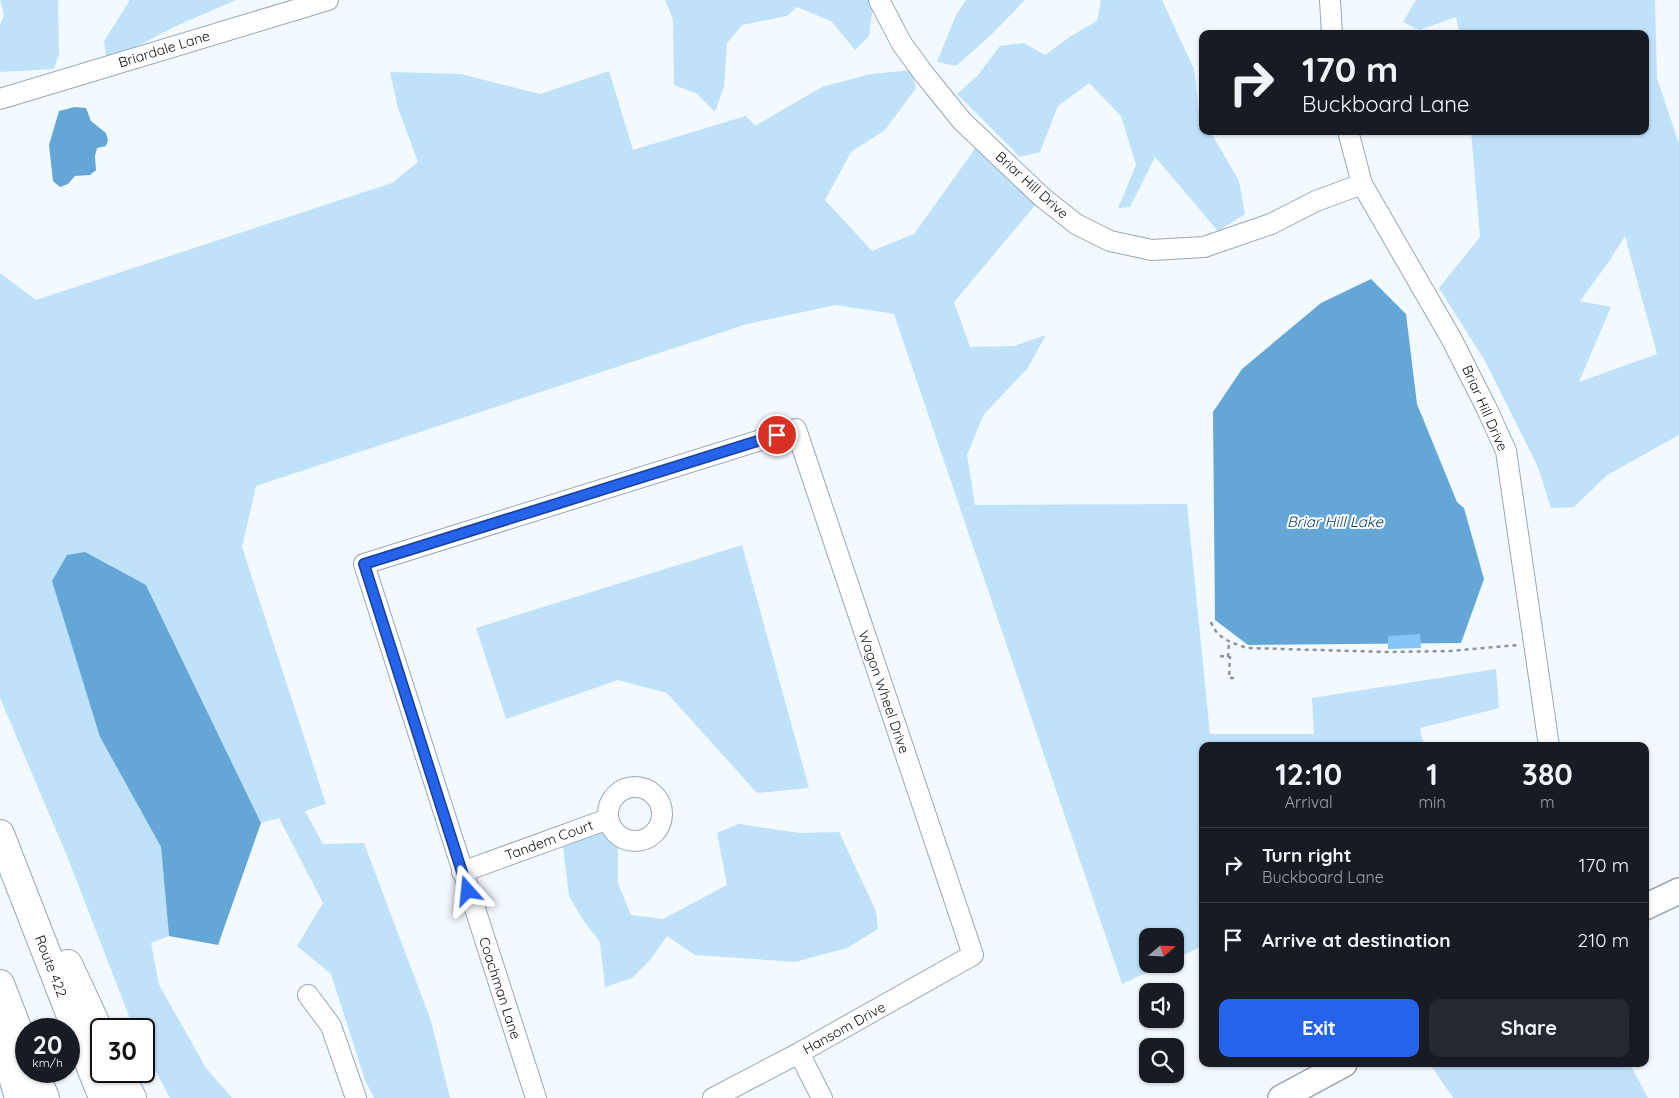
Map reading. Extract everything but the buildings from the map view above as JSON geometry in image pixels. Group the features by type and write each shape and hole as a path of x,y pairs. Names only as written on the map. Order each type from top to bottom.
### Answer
{"highway":[{"path":"0,817 93,1018"},
{"name":"Route 422","path":"0,834 103,1098"},
{"path":"0,984 15,1023"},
{"path":"0,1032 19,1098"},
{"path":"39,1083 45,1098"},
{"path":"124,1083 132,1098"}],"main road":[{"path":"1649,905 1679,891"},
{"path":"1281,1098 1338,1067"}],"street":[{"name":"Briardale Lane","path":"0,99 328,0"},
{"name":"Briar Hill Drive","path":"879,0 902,44 962,121 1042,197 1076,224 1110,241 1152,250 1204,247 1272,224 1316,201 1362,184"},
{"path":"1330,0 1332,30"},
{"name":"Briar Hill Drive","path":"1349,135 1362,184 1455,346 1506,451 1548,742"},
{"name":"Wagon Wheel Drive","path":"364,564 796,429 973,955"},
{"name":"Coachman Lane","path":"364,564 536,1098"},
{"name":"Tandem Court","path":"462,872 608,818"},
{"name":"Hansom Drive","path":"713,1098 799,1054 973,955"},
{"path":"308,995 331,1026 356,1098"},
{"path":"799,1054 822,1098"}],"path":[{"path":"1211,622 1218,634 1229,642 1247,648 1274,647 1406,652 1450,651 1534,643"},
{"path":"1229,642 1229,678 1235,678"},
{"path":"1220,656 1228,657"}],"shaded area":[{"path":"0,0 58,0 59,54 54,69 0,72 0,25 4,15"},
{"path":"130,0 236,0 176,26 107,62 104,41"},
{"path":"665,0 871,0 873,7 869,36 855,50 831,21 797,7 787,16 742,25 727,43 724,87 715,112 696,93 674,85 673,20"},
{"path":"966,0 1025,0 991,35 956,66 937,62 956,15"},
{"path":"1101,0 1162,0 1194,69 1199,113 1199,135 1212,135 1239,181 1245,214 1218,231 1155,157 1130,207 1118,208 1136,165 1121,116 1089,83 1058,106 1040,152 1020,157 957,94 978,75 1000,46 1024,43 1045,55 1071,36 1097,21"},
{"path":"1416,0 1655,0 1657,78 1679,144 1679,435 1607,475 1574,507 1551,508 1538,467 1485,361 1439,288 1480,237 1471,135 1649,135 1649,30 1459,30 1456,17 1419,30 1403,22","holes":["1625,236 1657,354 1579,382 1611,307 1580,301"]},
{"path":"912,70 916,88 885,130 851,152 825,200 872,251 914,234 982,139 1042,197 954,302 970,347 1014,346 1046,335 1027,369 984,414 967,455 975,505 1187,504 1210,734 1314,734 1312,698 1496,669 1499,708 1420,728 1423,742 1199,742 1199,947 1184,955 1184,928 1139,928 1139,973 1146,973 1122,984 894,314 836,305 747,324 256,486 242,547 326,804 305,811 323,844 364,843 431,1021 450,1098 374,1098 365,1080 331,974 297,946 323,903 279,818 261,823 146,585 100,737 161,847 169,936 151,943 159,985 206,1068 232,1098 170,1098 155,1070 155,1018 130,1018 69,861 0,698 0,273 36,300 392,183 418,162 398,108 390,72 461,74 540,94 609,71 633,150 746,116 755,126 822,87 871,74"},
{"path":"742,545 809,788 757,793 667,693 618,680 506,719 476,628"},
{"path":"739,824 799,833 839,832 876,911 878,929 847,948 795,962 695,955 667,936 651,959 632,978 605,987 600,942 583,920 569,896 563,847 597,830 618,846 618,883 631,915 663,919 727,885 717,833"},
{"path":"1432,1067 1632,1067 1648,1098 1453,1098"}],"water":[{"path":"75,107 86,108 91,121 106,133 108,140 106,146 97,148 95,156 96,170 90,175 75,176 68,184 60,187 53,181 49,145 59,111"},
{"name":"Briar Hill Lake","path":"1371,279 1406,314 1417,404 1457,502 1464,508 1484,579 1461,643 1248,645 1215,620 1213,412 1242,369 1321,303"},
{"path":"85,552 146,585 261,823 218,945 169,936 161,847 100,737 52,581 67,555"}],"route":[{"path":"468,891 364,564 777,435"}]}
